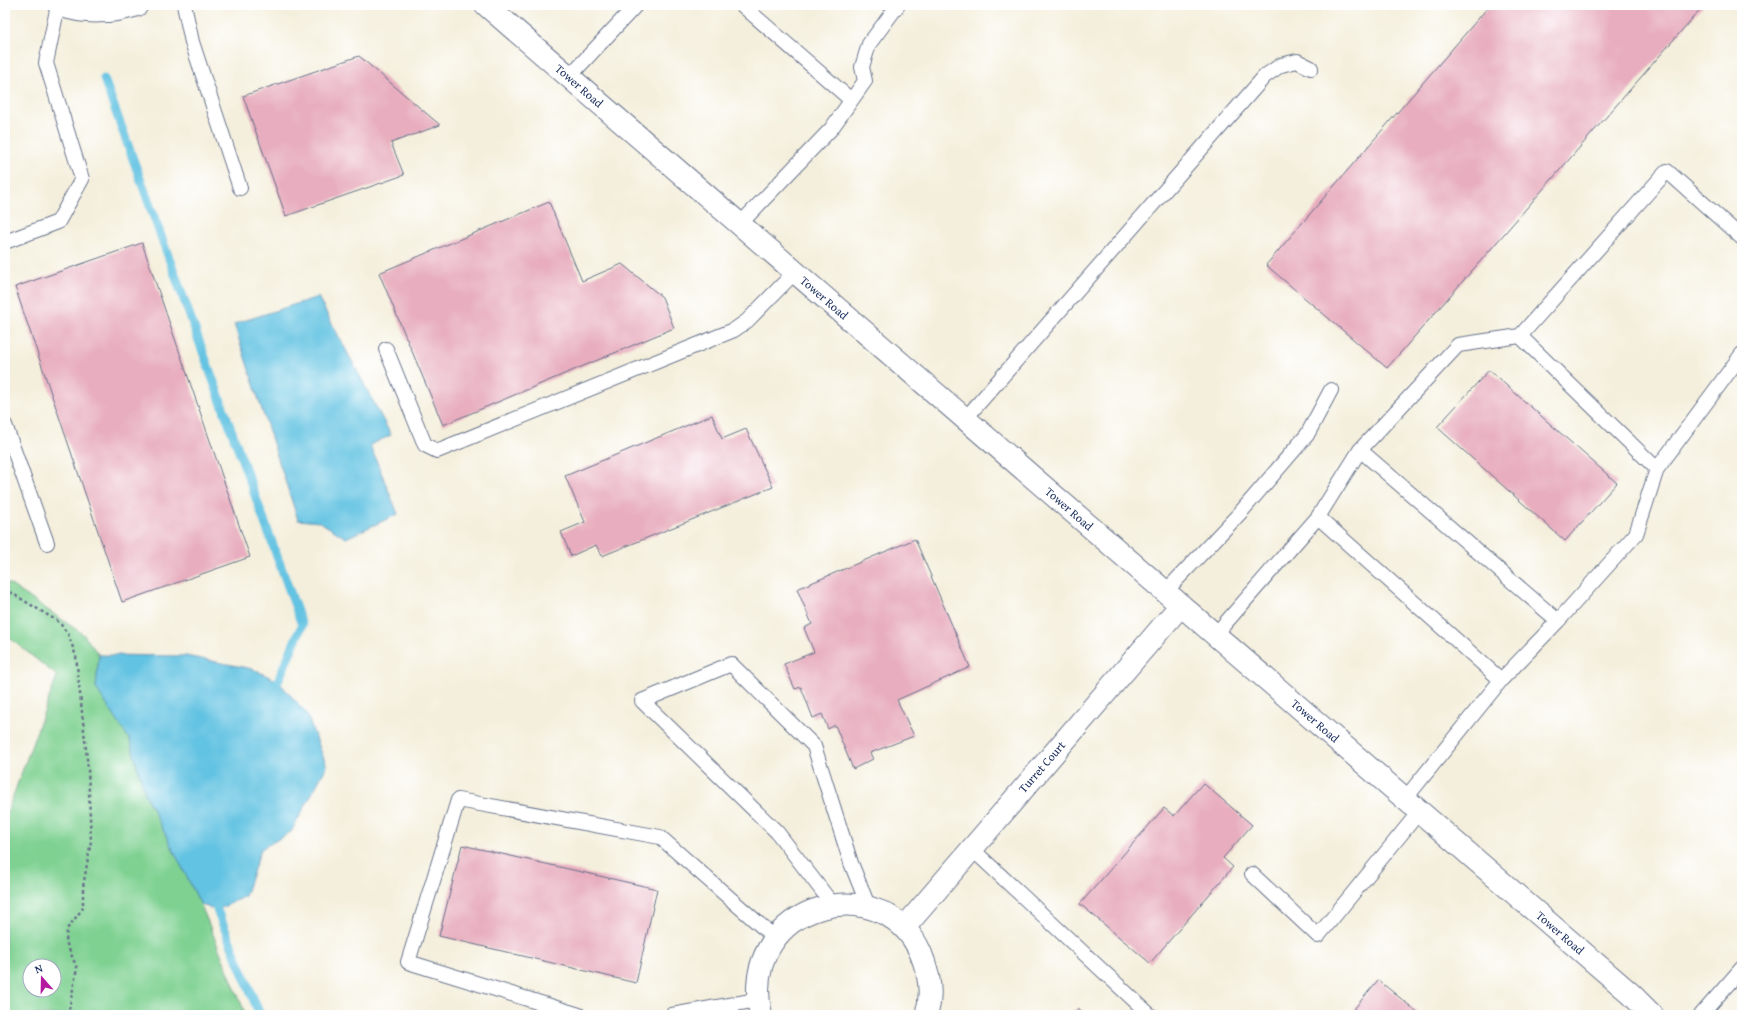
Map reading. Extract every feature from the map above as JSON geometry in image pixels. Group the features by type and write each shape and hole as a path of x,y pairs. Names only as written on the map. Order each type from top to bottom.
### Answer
{"street":[{"path":"58,5 91,12 124,10 137,5"},
{"name":"Tower Road","path":"486,5 1631,994 1652,1015"},
{"name":"Turret Court","path":"904,928 972,849 1173,599"},
{"path":"759,1008 758,978 764,957 775,938 791,922 811,910 833,905 851,904 869,908 888,916 904,928 921,950 929,978 929,1006 926,1015"}],"lane":[{"path":"5,242 58,222 82,179 46,63 58,5"},
{"path":"184,5 192,42 240,188"},
{"path":"569,77 636,5"},
{"path":"742,5 851,100"},
{"path":"740,224 831,130 865,81 862,67 868,44 898,5"},
{"path":"965,419 1265,76 1282,65 1297,60 1311,68"},
{"path":"1215,635 1318,518 1360,450 1458,345 1520,336 1667,171 1742,238"},
{"path":"386,349 425,445 437,451 734,330 747,321 795,272"},
{"path":"1520,336 1657,469"},
{"path":"1252,874 1318,936 1501,680 1558,621 1636,534 1657,469 1742,354"},
{"path":"1173,599 1240,513 1307,435 1331,390"},
{"path":"5,425 47,543"},
{"path":"1360,450 1558,621"},
{"path":"1318,518 1501,680"},
{"path":"833,905 777,832 642,701 731,664 814,746 851,863 869,908"},
{"path":"579,1015 408,962 458,800 660,836 775,938"},
{"path":"972,849 1150,1015"},
{"path":"1701,1015 1742,968"},
{"path":"672,1015 759,1008"}],"path":[{"path":"5,589 59,622 68,634 76,656 88,768 91,841 83,887 83,908 67,929 66,942 77,968 68,1015"}],"green space":[{"path":"5,581 83,634 99,655 96,688 130,740 145,794 201,905 246,1015 5,1015 5,818 57,676 5,634"}],"water":[{"path":"318,297 391,435 370,445 398,514 346,538 320,522 298,520 234,324"},
{"path":"99,655 186,656 253,669 278,681 306,713 327,766 291,832 261,849 245,896 217,910 201,905 145,794 130,740 96,688"}],"building":[{"path":"1490,5 1704,5 1387,368 1266,265"},
{"path":"359,56 440,125 391,143 404,175 286,216 243,96"},
{"path":"549,202 582,281 622,264 662,297 674,328 443,425 379,273"},
{"path":"142,243 250,557 122,602 15,287"},
{"path":"1489,370 1617,483 1565,541 1437,427"},
{"path":"712,415 722,439 746,429 773,487 602,556 596,545 571,556 561,532 585,522 565,476"},
{"path":"915,539 970,667 897,700 914,736 870,753 873,759 853,769 835,725 828,729 822,714 813,718 801,687 795,689 784,664 814,652 804,628 812,624 797,589"},
{"path":"1203,783 1252,825 1223,858 1233,867 1150,963 1080,904 1164,808 1174,816"},
{"path":"462,845 657,889 636,983 439,936"},
{"path":"1378,980 1421,1015 1349,1015"},
{"path":"1078,1008 1086,1015 1072,1015"}],"waterway":[{"path":"104,79 302,625 278,681"},
{"path":"217,910 260,1015"}]}
